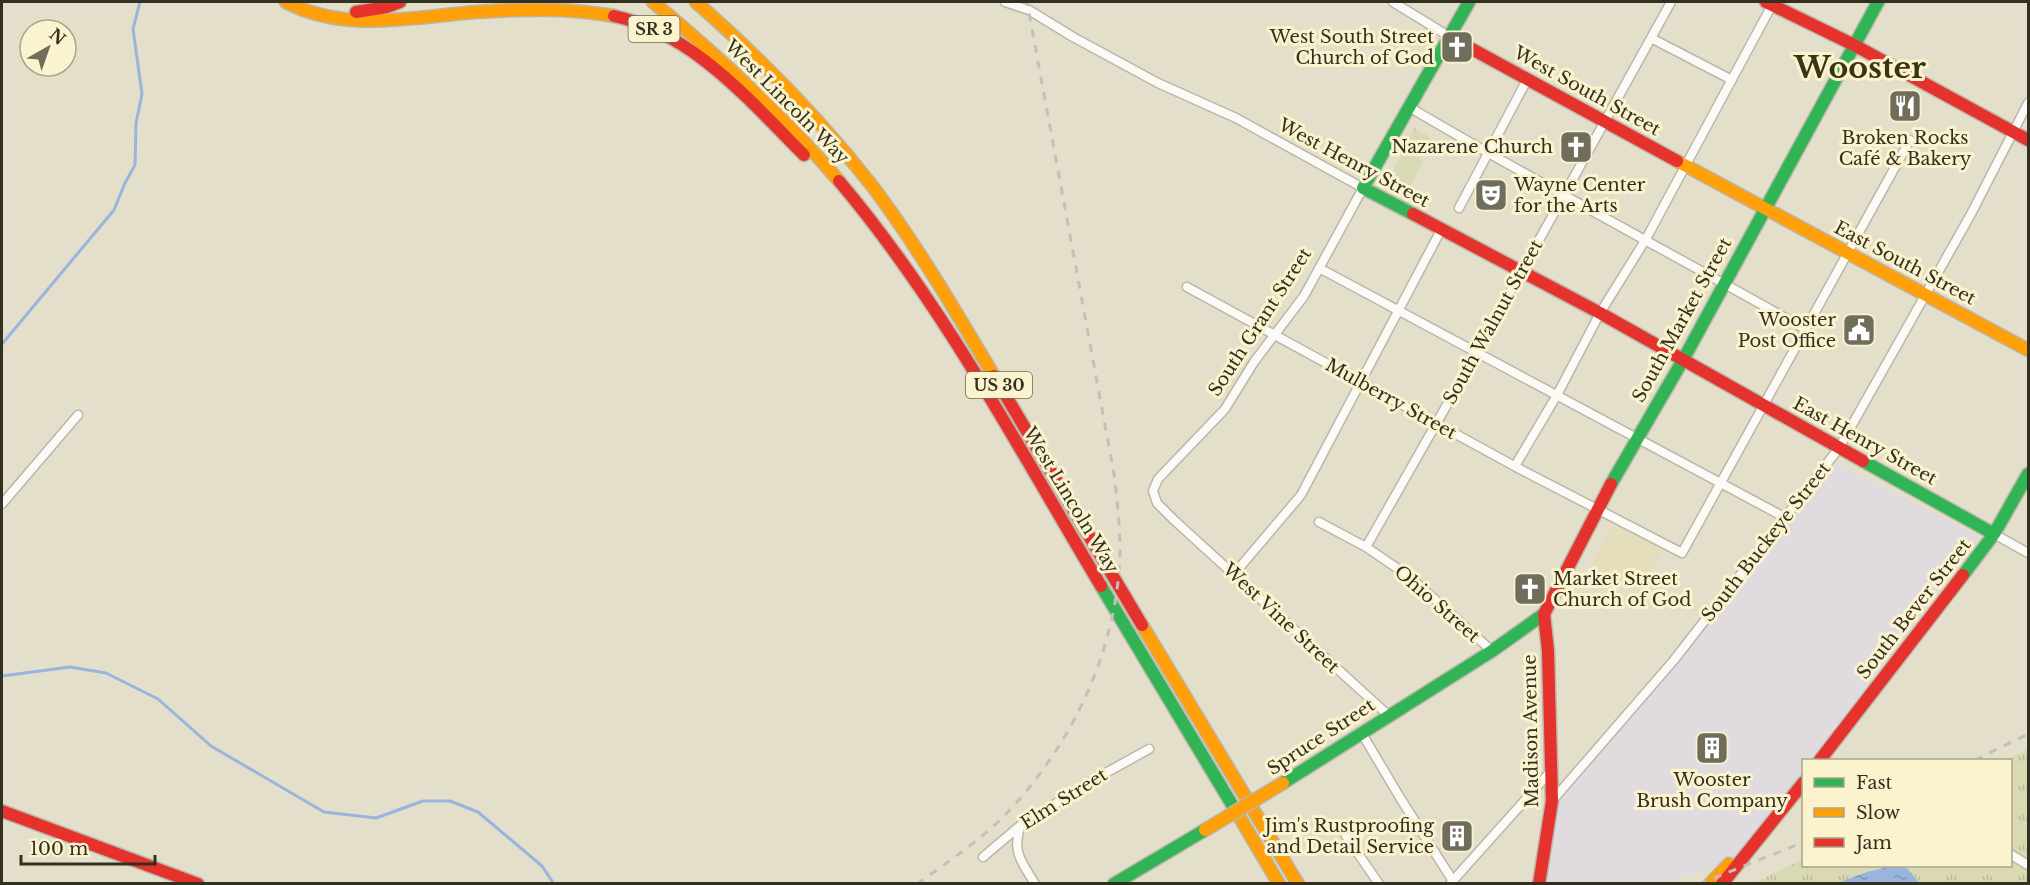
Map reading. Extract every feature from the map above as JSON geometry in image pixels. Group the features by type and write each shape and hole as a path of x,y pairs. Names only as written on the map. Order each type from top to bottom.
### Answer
{"main road":[{"name":"SR 3","path":"286,2 312,15 345,21 562,7 603,11 645,24 671,38 738,90 839,191 921,291"},
{"path":"304,2 326,10 358,12 387,7 400,2"},
{"name":"West Lincoln Way","path":"653,2 733,70 796,132 860,205 921,291 970,368 1279,884"},
{"name":"West Lincoln Way","path":"696,2 742,42 801,102 843,150 896,220 972,340 1298,884"},
{"name":"South Grant Street","path":"1364,188 1469,2"},
{"name":"South Market Street","path":"1544,614 1598,508 1683,360 1878,2"},
{"path":"1769,3 1854,45 2028,140"},
{"name":"West South Street","path":"1450,37 1765,208"},
{"name":"West Henry Street","path":"1364,188 1600,313 1683,360"},
{"name":"East South Street","path":"1765,208 2028,350"},
{"name":"East Henry Street","path":"1683,360 1994,534"},
{"name":"South Bever Street","path":"1821,759 1994,534 2028,474"},
{"name":"Spruce Street","path":"1114,884 1283,783 1492,651 1544,614"},
{"name":"Madison Avenue","path":"1539,884 1552,801 1548,651 1544,614"},
{"path":"1722,884 1802,783"},
{"path":"1710,884 1786,805"},
{"path":"2,811 198,884"}],"street":[{"name":"West Henry Street","path":"1005,2 1029,10 1073,37 1142,74 1236,118 1364,188"},
{"name":"West South Street","path":"1393,2 1450,37"},
{"name":"South Walnut Street","path":"1366,547 1671,2"},
{"path":"1516,466 1600,313 1646,239 1732,80 1769,3"},
{"path":"1651,38 1732,80"},
{"path":"1459,208 1528,78"},
{"name":"South Buckeye Street","path":"1552,801 1674,660 1839,448 1971,214 2028,103"},
{"path":"1409,106 1562,196 1646,239 1805,329"},
{"path":"1721,483 1910,140"},
{"name":"South Grant Street","path":"1174,520 1157,504 1153,491 1158,479 1225,409 1254,362 1304,296 1364,188"},
{"path":"1234,574 1301,495 1440,230"},
{"path":"1319,268 1784,517"},
{"name":"Mulberry Street","path":"1187,287 1516,466 1682,553 1721,483"},
{"path":"2,504 78,415"},
{"name":"West Vine Street","path":"1174,520 1388,715"},
{"name":"Ohio Street","path":"1319,522 1366,547 1410,577 1492,651"},
{"name":"East Henry Street","path":"1994,534 2028,553"},
{"path":"1361,732 1451,882 1551,771"},
{"name":"Elm Street","path":"983,857 1021,825 1102,774 1149,749"},
{"path":"1021,825 1016,840 1018,856 1035,884"},
{"path":"1347,836 1379,884"},
{"path":"2012,855 2028,865"}],"shaded area":[{"path":"1836,463 1979,537 1814,759 1802,759 1802,774 1741,857 1666,883 1546,884 1555,798"},
{"path":"1621,527 1663,549 1640,590 1592,565 1609,530"}],"green space":[{"path":"1414,128 1430,137 1429,140 1435,144 1434,152 1427,156 1405,144"},
{"path":"1404,151 1423,161 1407,193 1387,182"},
{"path":"2028,749 2028,883 1752,884 1802,859 1802,867 2012,867 2012,759 2007,759"}],"water":[{"path":"1885,868 1908,869 1919,883 1839,883 1869,872"}],"waterway":[{"path":"2,344 114,210 135,165 136,123 142,94 133,29 140,2"},
{"path":"2,676 70,667 106,673 158,699 211,746 324,812 376,818 423,801 450,801 478,812 542,866 554,884"}],"railway":[{"path":"917,884 970,846 1000,820 1048,762 1086,697 1100,662 1117,588 1120,541 1114,474 1027,2"},
{"path":"1977,759 2028,734"},
{"path":"1699,884 1802,843"}],"traffic: fast":[{"path":"1413,214 1363,188 1469,2"},
{"path":"1611,484 1683,360 1878,2"},
{"path":"1863,461 1994,534"},
{"path":"1963,575 1994,534 2028,474"},
{"path":"1101,586 1240,818"},
{"path":"1283,783 1492,651 1544,614"},
{"path":"1114,884 1205,830"}],"traffic: slow":[{"path":"286,2 308,12 355,20 528,10 563,10 614,16"},
{"path":"653,2 750,87 839,181"},
{"path":"696,2 789,90 873,187 921,256 994,376"},
{"path":"1677,161 2028,350"},
{"path":"1142,625 1298,884"},
{"path":"1205,830 1283,783"},
{"path":"1240,818 1279,884"},
{"path":"1710,884 1729,864"}],"traffic: jam":[{"path":"356,12 387,7 400,2"},
{"path":"1766,2 1854,45 2028,140"},
{"path":"614,16 643,25 669,37 694,53 741,91 804,155"},
{"path":"1450,37 1677,161"},
{"path":"839,181 877,228 946,327 1101,586"},
{"path":"1413,214 1600,313 1863,461"},
{"path":"994,376 1142,625"},
{"path":"1539,884 1552,801 1548,651 1544,614 1611,484"},
{"path":"1821,759 1963,575"},
{"path":"1722,884 1802,784"},
{"path":"2,811 198,884"}],"place":[{"name":"West South Street Church of God","path":"1457,47"},
{"name":"Broken Rocks Café & Bakery","path":"1905,106"},
{"name":"Nazarene Church","path":"1576,147"},
{"name":"Wayne Center for the Arts","path":"1491,195"},
{"name":"Wooster Post Office","path":"1859,330"},
{"name":"Market Street Church of God","path":"1530,589"},
{"name":"Wooster Brush Company","path":"1712,748"},
{"name":"Jim's Rustproofing and Detail Service","path":"1457,836"}],"district":[{"name":"Wooster","path":"1860,67"}]}
